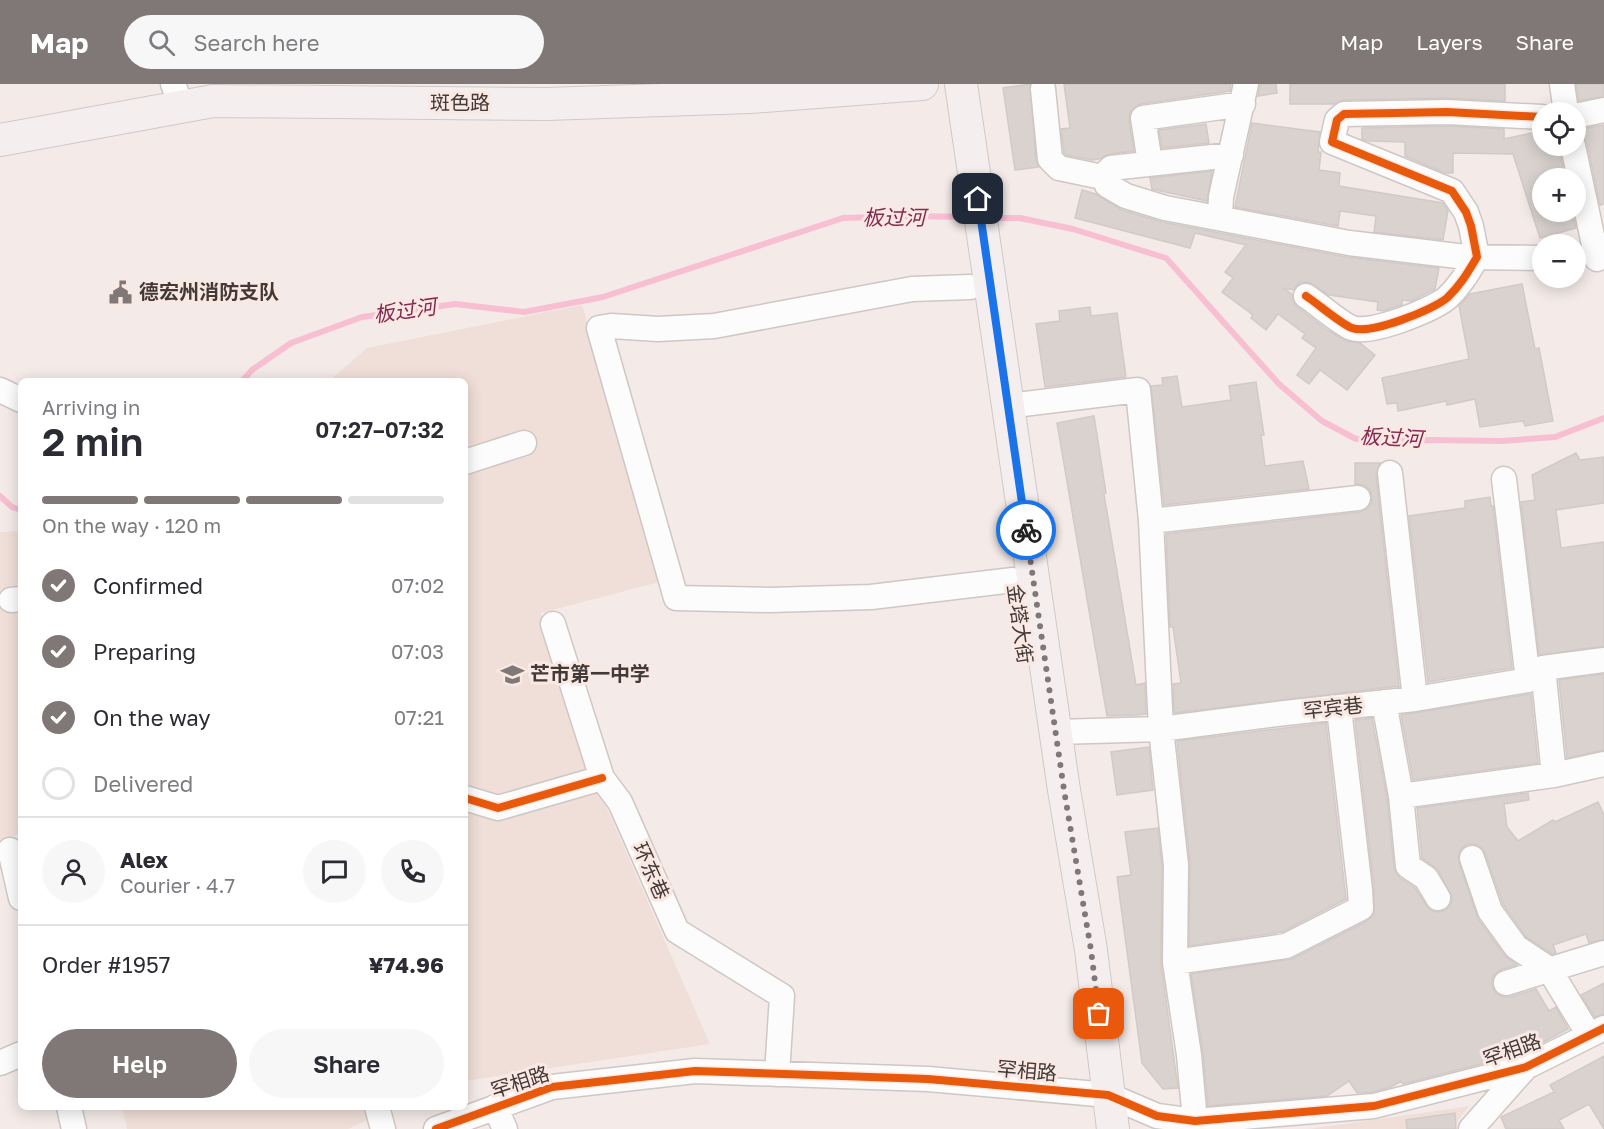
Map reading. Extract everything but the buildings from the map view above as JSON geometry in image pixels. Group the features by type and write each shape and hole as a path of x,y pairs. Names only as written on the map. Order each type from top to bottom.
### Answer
{"main road":[{"name":"斑色路","path":"0,140 178,96 213,101 547,104 595,93 922,84"},
{"name":"金塔大街","path":"941,84 965,179"},
{"name":"金塔大街","path":"961,84 965,179 1013,580 1044,793 1071,954 1098,1094 1113,1129"},
{"name":"金塔大街","path":"975,273 1008,406 1091,950 1098,1094 1092,1129"}],"street":[{"path":"1562,84 1565,102"},
{"path":"1043,89 1050,159 1059,168 1107,178"},
{"path":"1150,164 1143,118 1244,94 1221,197 1220,217"},
{"path":"1586,114 1604,110"},
{"path":"1306,296 1352,328 1370,329 1389,325 1445,299 1465,279 1477,257 1466,212 1452,191 1332,142 1337,120 1344,114 1424,112 1532,117"},
{"path":"1231,154 1111,168 1107,172 1107,185 1126,196 1165,208 1349,243 1477,257 1532,258"},
{"path":"1574,156 1592,259"},
{"path":"975,273 912,289 714,326 658,329 611,326 599,328 676,598 770,600 871,597 1013,580"},
{"path":"0,390 18,399"},
{"path":"1008,406 1138,390 1151,521 1161,729 1176,865 1175,962 1189,1055 1195,1121"},
{"path":"468,461 524,443"},
{"path":"1390,473 1415,699"},
{"path":"1504,479 1535,674 1554,775"},
{"path":"1151,521 1358,498"},
{"name":"环东巷","path":"553,624 602,778 620,802 677,931 782,996 777,1074"},
{"name":"罕宾巷","path":"1056,732 1161,729 1286,712 1415,699 1604,660"},
{"path":"1384,702 1401,796 1408,866 1426,878 1438,898"},
{"path":"1175,962 1286,946 1361,908 1339,708"},
{"path":"1401,796 1554,775 1604,764"},
{"path":"468,799 498,808 602,778"},
{"path":"10,850 18,885"},
{"path":"1472,858 1490,911 1516,946 1549,969 1597,1031"},
{"path":"1506,983 1604,953"},
{"name":"罕相路","path":"436,1129 552,1087 694,1071 928,1079 1098,1094 1157,1116 1195,1121 1374,1106 1526,1067 1597,1031"},
{"path":"0,1063 18,1055"},
{"path":"1480,1125 1526,1067"},
{"path":"495,1107 504,1129"},
{"path":"70,1110 74,1129"},
{"path":"378,1110 383,1129"}],"shaded area":[{"name":"芒市第一中学","path":"582,305 671,579 541,613 575,735 710,1044 468,1081 468,378 332,378 367,348"},
{"path":"18,531 18,834 0,841 0,532"},
{"path":"1469,1106 1452,1129 1309,1129"},
{"path":"123,1110 390,1110 348,1129 127,1129"}],"waterway":[{"name":"板过河","path":"245,378 252,370 291,343 362,317 455,304 524,312 603,297 843,218 973,217"},
{"name":"板过河","path":"989,218 1020,218 1073,229 1166,258 1279,384 1322,421 1356,439 1502,441 1555,437 1604,418"},
{"name":"板过河","path":"0,496 12,507 18,509"}],"cycle path":[{"path":"1306,296 1347,326 1361,329 1373,328 1415,315 1447,298 1460,284 1477,257 1466,212 1452,191 1332,142 1337,120 1344,114 1447,112 1532,116"},
{"path":"468,799 498,808 602,778"},
{"path":"436,1129 552,1087 695,1071 928,1079 1108,1095 1157,1116 1195,1121 1374,1106 1526,1067 1604,1028"}],"way so far":[{"path":"1026,530 1099,1014"}],"place":[{"name":"德宏州消防支队","path":"121,292"},
{"name":"芒市第一中学","path":"512,674"}],"route":[{"path":"978,199 1026,530"}]}
